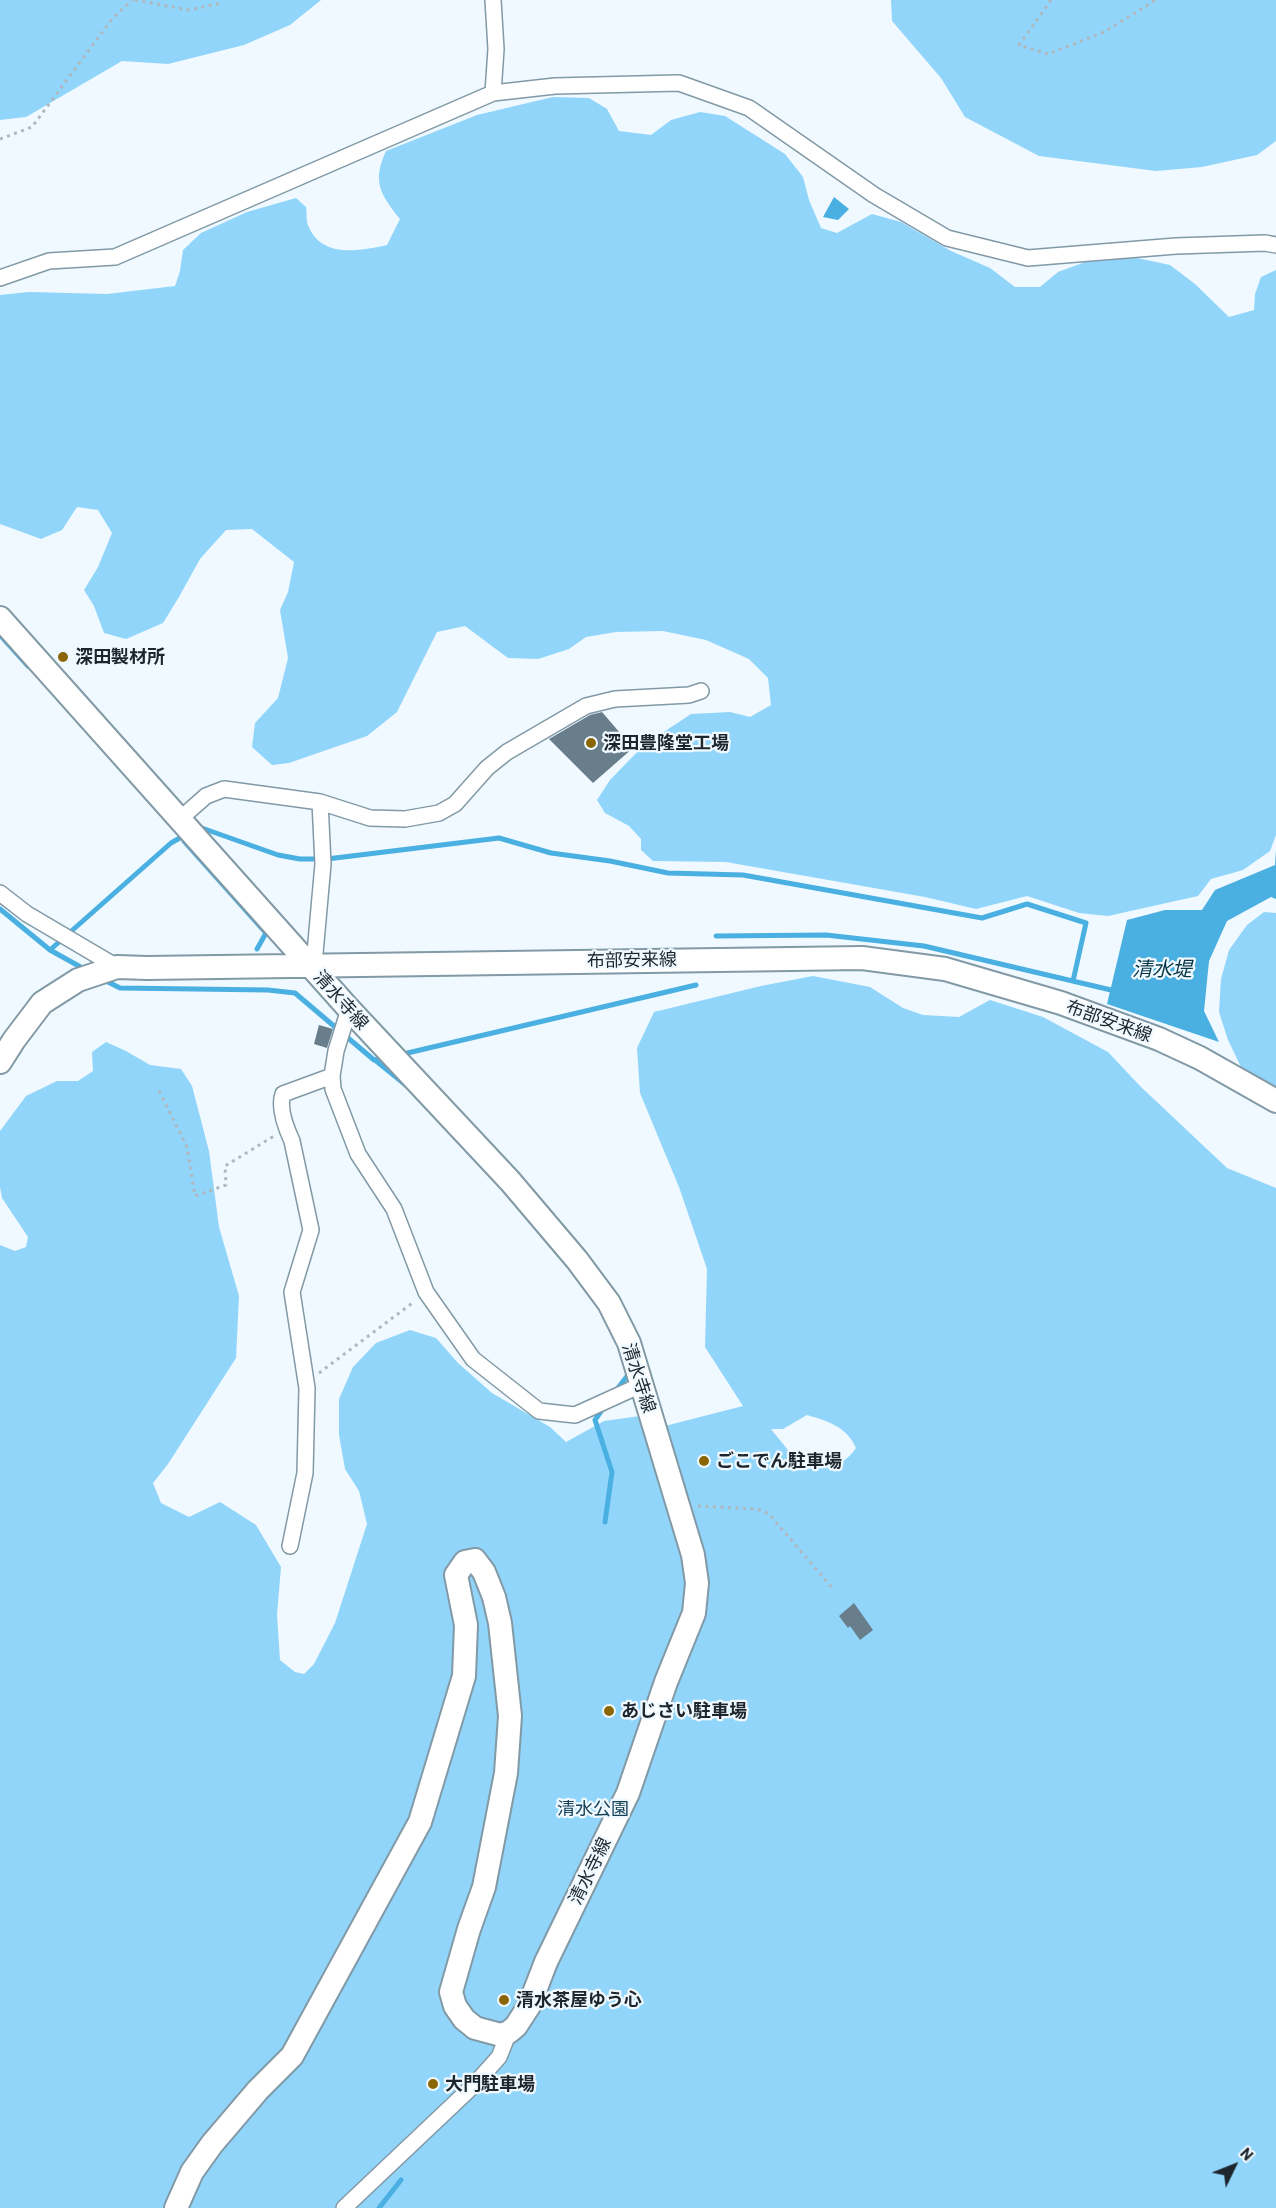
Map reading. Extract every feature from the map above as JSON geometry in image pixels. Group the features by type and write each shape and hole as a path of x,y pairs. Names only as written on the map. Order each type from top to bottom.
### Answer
{"main road":[{"name":"清水寺線","path":"0,618 349,1009 510,1181 577,1260 609,1303 629,1343 693,1555 698,1583 694,1613 666,1682 628,1793 546,1962 529,2006 510,2032"},
{"name":"布部安来線","path":"0,1062 42,1003 78,980 117,967 862,958 945,969 1061,1003 1158,1039 1200,1058 1276,1101"},
{"path":"176,2208 192,2172 212,2144 258,2090 292,2056 420,1822 464,1676 466,1625 456,1575 465,1562 475,1560 484,1572 494,1597 500,1623 510,1716 506,1773 484,1887 451,1992 455,2006 464,2019 475,2028 501,2035 510,2032"}],"street":[{"path":"493,0 496,49 493,93"},
{"path":"0,278 49,261 116,256 493,93 555,86 679,83 749,108 874,195 947,238 1028,258 1176,246 1265,243 1276,245"},
{"path":"180,819 207,796 224,789 320,802 370,818 405,819 439,813 454,804 488,768 507,752 586,706 615,699 690,695 701,691"},
{"path":"310,965 315,953 323,864 320,802"},
{"path":"0,893 27,914 117,967"},
{"path":"349,1009 336,1051 332,1076 333,1089 358,1154 394,1209 426,1293 473,1359 539,1411 575,1415 641,1385"},
{"path":"290,1546 305,1473 306,1382 292,1292 311,1230 292,1141 286,1129 281,1099 283,1094 332,1076"},
{"path":"344,2208 474,2085 499,2057 510,2032"}],"path":[{"path":"0,139 32,126 112,19 134,0 189,10 217,4 220,0"},
{"path":"1051,0 1019,45 1048,54 1104,32 1156,0"},
{"path":"159,1091 187,1147 195,1196 226,1185 225,1166 286,1129"},
{"path":"306,1382 426,1293"},
{"path":"678,1505 764,1511 774,1518 834,1590"}],"green space":[{"path":"0,0 321,0 290,25 244,45 168,64 122,61 26,117 0,120"},
{"path":"891,0 1276,0 1276,141 1257,155 1202,167 1156,171 1039,156 965,117 941,78 892,21"},
{"path":"553,97 589,98 607,109 619,131 651,135 671,120 700,112 725,116 785,154 803,177 809,200 821,228 837,233 872,214 901,222 951,251 990,268 1015,287 1040,287 1058,272 1088,261 1137,258 1170,265 1195,284 1229,317 1254,310 1255,294 1261,277 1276,270 1276,835 1270,851 1243,870 1211,879 1198,896 1108,916 1079,913 1027,896 976,909 925,897 726,862 653,861 641,850 641,839 629,826 605,813 597,800 610,780 644,745 691,714 730,712 750,717 771,705 768,678 749,659 706,640 663,631 616,632 586,637 569,649 538,659 508,658 465,626 437,632 397,712 367,736 289,763 272,765 252,747 255,723 278,698 288,658 280,610 288,592 294,562 252,529 226,530 200,559 163,623 126,639 104,633 94,606 84,590 98,567 112,533 98,510 77,507 62,530 41,539 0,524 0,295 29,292 107,294 175,286 183,250 201,233 247,212 296,198 306,207 308,225 314,236 322,243 342,250 387,245 400,219 387,202 380,187 379,171 386,151 477,115"},
{"path":"1264,912 1276,913 1276,1090 1241,1067 1228,1040 1219,1012 1221,979 1229,950 1247,925"},
{"name":"清水公園","path":"813,976 870,987 903,1008 923,1015 959,1017 990,1000 1043,1017 1108,1052 1140,1086 1227,1168 1276,1188 1276,2208 0,2208 0,1245 15,1251 26,1247 28,1237 2,1198 0,1131 26,1096 57,1081 78,1081 93,1071 92,1052 106,1042 150,1065 181,1069 192,1086 209,1151 219,1227 239,1296 236,1358 168,1464 153,1483 161,1503 189,1517 220,1502 256,1525 281,1567 277,1615 280,1660 295,1672 304,1674 314,1664 335,1623 367,1524 359,1491 345,1469 339,1435 339,1399 353,1367 376,1343 410,1330 436,1338 458,1363 492,1393 550,1427 566,1442 604,1421 640,1416 661,1427 743,1406 705,1347 707,1269 679,1187 640,1093 637,1048 654,1012","holes":["807,1415 842,1430 856,1448 839,1463 804,1470 771,1429 783,1429"]}],"water":[{"path":"834,197 849,209 838,220 823,217"},
{"name":"清水堤","path":"1276,850 1276,899 1271,897 1227,921 1209,961 1204,1011 1219,1042 1107,1004 1127,920 1165,910 1202,910 1215,890 1275,865"}],"building":[{"name":"深田豊隆堂工場","path":"602,712 633,748 593,783 549,739 590,715"},
{"path":"319,1025 333,1029 327,1048 314,1044"},
{"path":"854,1603 873,1630 860,1640 839,1616"}],"waterway":[{"path":"0,635 28,666"},
{"path":"196,828 199,827 278,855 300,859 327,859 499,838 551,853 610,861 668,873 743,875 982,918 1027,904 1086,923 1073,981"},
{"path":"50,950 171,843 185,835"},
{"path":"184,841 266,933 257,949"},
{"path":"0,909 50,950 86,970"},
{"path":"716,936 826,935 924,946 1111,990"},
{"path":"102,979 120,988 268,990 295,993 374,1060 384,1058"},
{"path":"399,1055 696,985"},
{"path":"375,1060 407,1086"},
{"path":"615,1392 631,1371"},
{"path":"604,1407 595,1420 612,1472 605,1522"},
{"path":"379,2208 401,2180"}],"place":[{"name":"深田製材所","path":"63,657"},
{"name":"深田豊隆堂工場","path":"591,743"},
{"name":"ごこでん駐車場","path":"704,1461"},
{"name":"あじさい駐車場","path":"609,1711"},
{"name":"清水茶屋ゆう心","path":"504,2000"},
{"name":"大門駐車場","path":"433,2084"}]}
